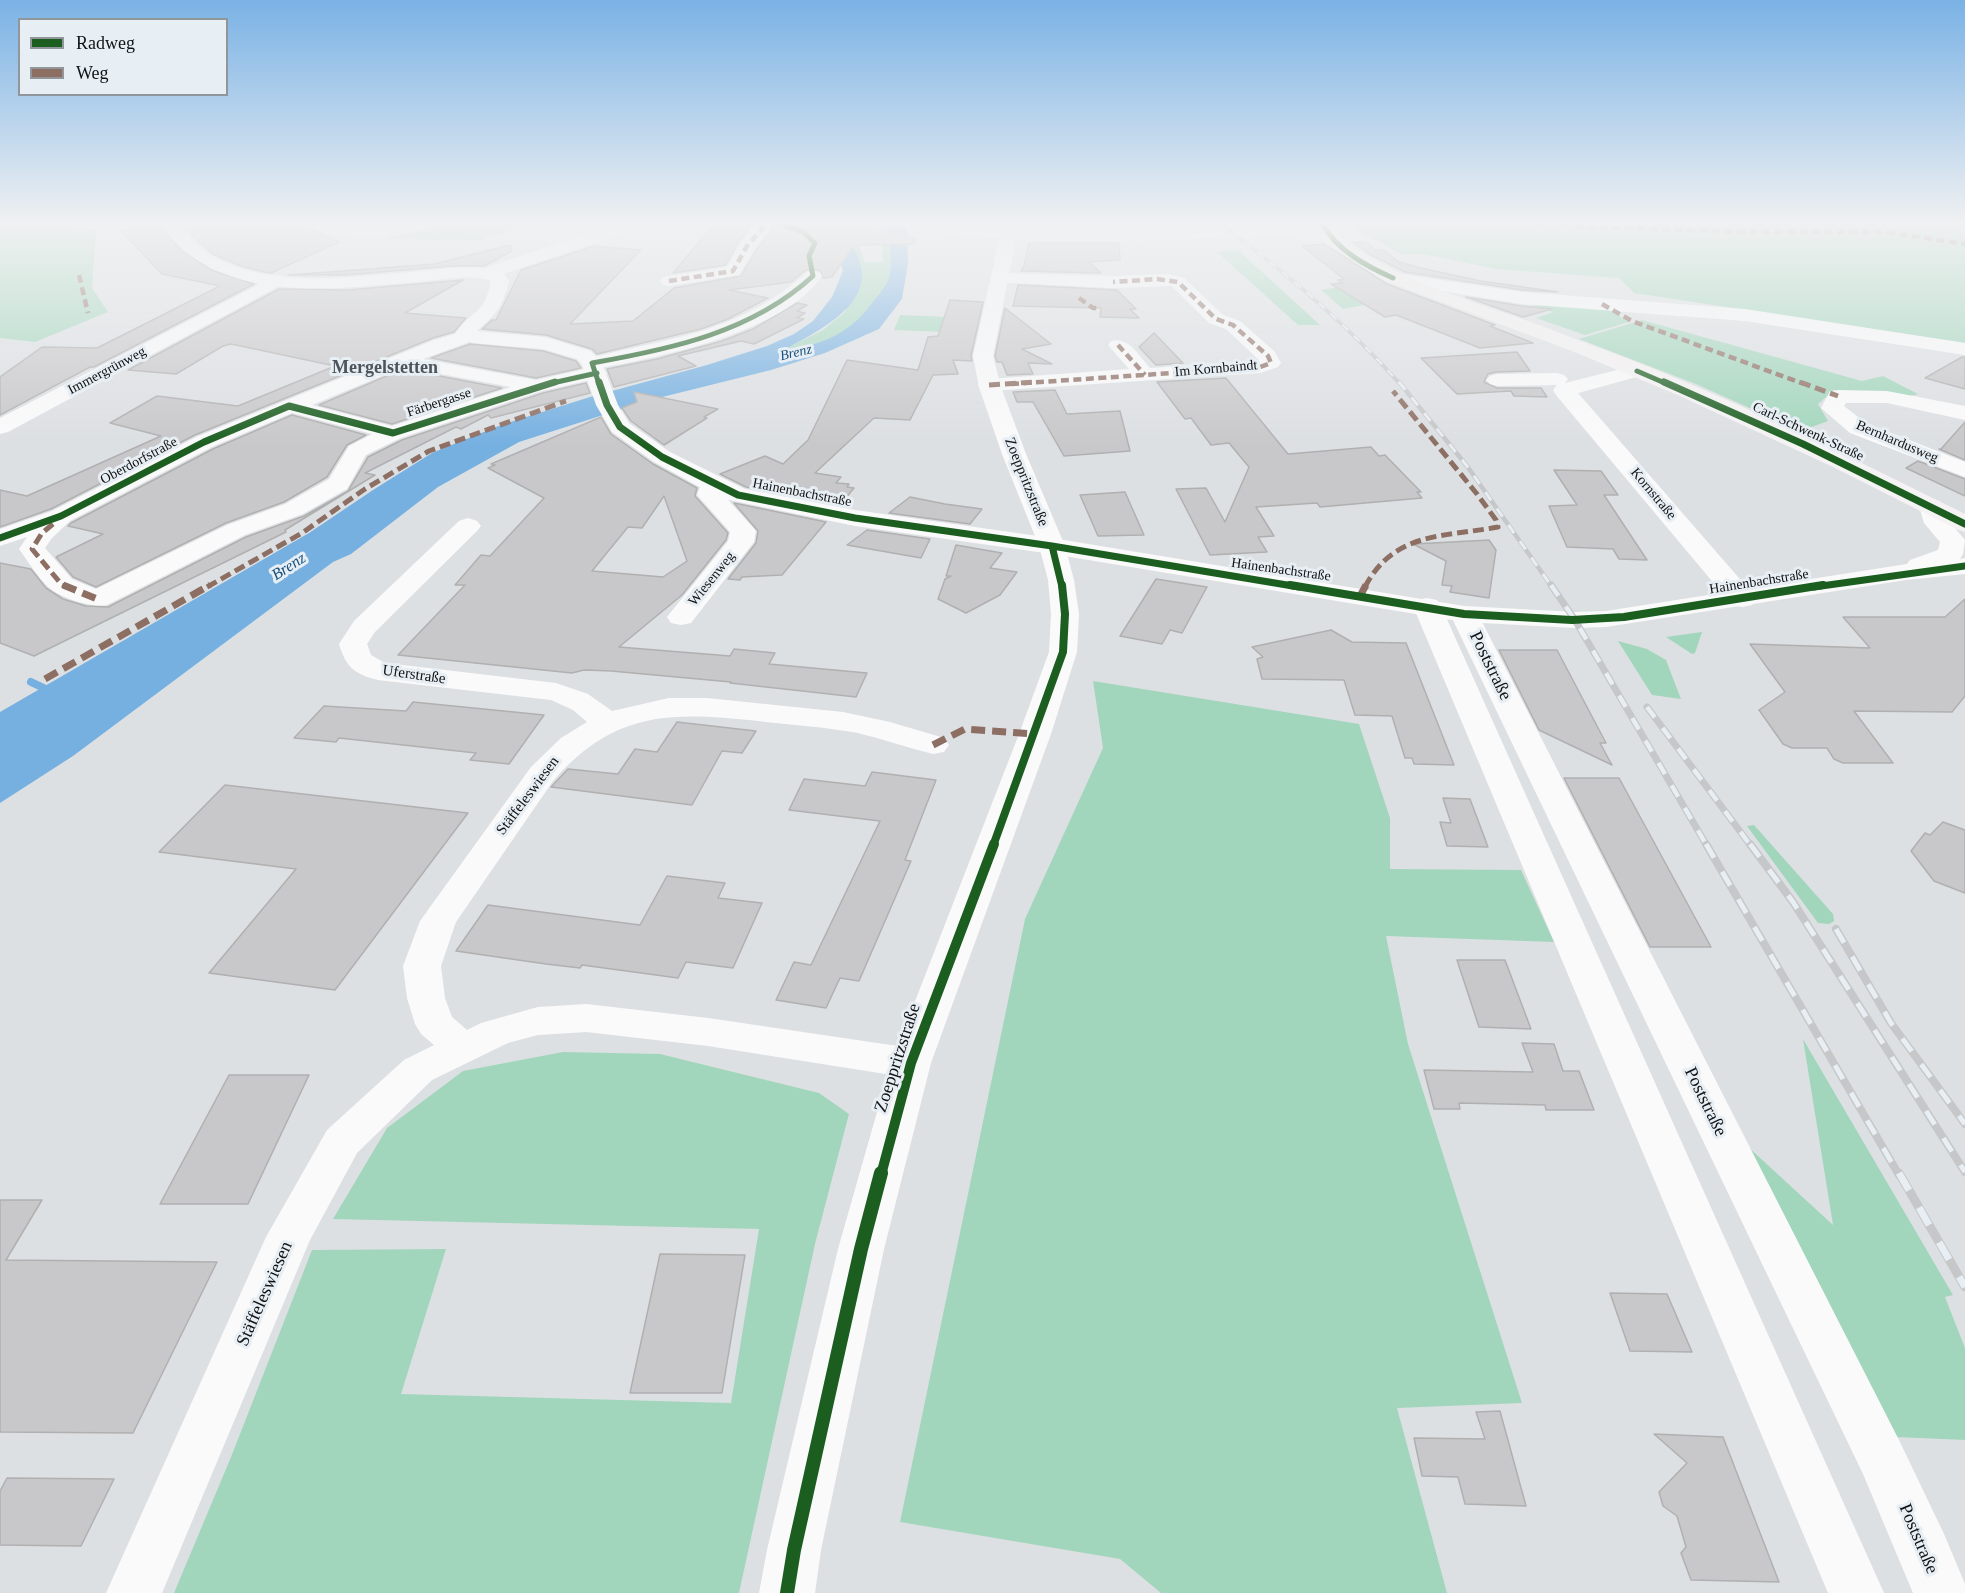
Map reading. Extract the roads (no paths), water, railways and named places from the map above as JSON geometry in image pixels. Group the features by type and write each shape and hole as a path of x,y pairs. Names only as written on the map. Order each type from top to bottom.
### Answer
{"main road":[{"name":"Carl-Schwenk-Straße","path":"1449,297 1688,391 1842,462 1965,524"}],"street":[{"name":"Immergrünweg","path":"0,427 244,297"},
{"path":"495,297 485,315 467,330 465,333 468,336 556,345 577,351 597,374"},
{"name":"Färbergasse","path":"62,516 42,533 32,549 62,585 97,598 236,530 303,504 338,484 357,451 393,433 537,386 597,374 655,352 732,329 788,297"},
{"name":"Zoeppritzstraße","path":"788,1593 794,1550 861,1250 911,1063 1031,745 1063,652 1065,614 1061,580 1052,546 1014,454 989,385 983,356 996,297"},
{"name":"Im Kornbaindt","path":"989,385 1260,367 1271,363 1268,356 1233,325 1216,319 1194,297"},
{"path":"1516,297 1745,315 1965,348"},
{"name":"Oberdorfstraße","path":"0,538 62,516 204,442 468,336"},
{"path":"1118,345 1145,375"},
{"path":"403,361 537,386"},
{"path":"1497,380 1560,385 1637,371"},
{"name":"Hainenbachstraße","path":"597,374 615,421 642,444 712,484 738,495 855,518 1052,546 1445,610 1586,620 1742,599 1906,572 1965,566"},
{"name":"Kornstraße","path":"1560,385 1742,599"},
{"name":"Bernhardusweg","path":"1965,412 1887,397 1838,396 1832,408 1858,428 1965,470"},
{"name":"Färbergasse","path":"289,406 393,433"},
{"name":"Wiesenweg","path":"681,617 741,542 743,531 731,520 722,506 709,495 712,484"},
{"path":"1906,572 1950,554 1953,541 1937,523 1931,506"},
{"name":"Uferstraße","path":"468,526 364,627 353,644 358,660 378,671 556,692 588,705 597,712 605,724"},
{"name":"Poststraße","path":"1445,610 1856,1593"},
{"name":"Poststraße","path":"1445,610 1881,1457 1917,1534 1941,1593"},
{"name":"Stäffeleswiesen","path":"463,1048 435,1024 426,998 422,966 438,921 556,755 578,738 605,724 632,715 691,706 824,718 870,727 933,745"},
{"name":"Stäffeleswiesen","path":"135,1593 289,1238 342,1142 418,1070 495,1033 538,1021 586,1018 708,1032 911,1063"}],"water":[{"name":"Brenz","path":"832,297 855,297 835,319 786,349 813,344 836,335 857,320 876,297 902,297 879,329 825,353 771,370 650,400 519,442 438,487 351,554 333,562 73,756 0,803 0,712 309,533 432,453 501,425 767,346 794,334 813,321"}],"waterway":[{"path":"31,682 50,691"}],"railway":[{"path":"1312,297 1358,340 1400,384"},
{"path":"1399,382 1467,466 1552,587"},
{"path":"1551,585 1575,620 1707,846"},
{"path":"1647,707 1751,846"},
{"path":"1706,844 1899,1175"},
{"path":"1750,844 1793,902 1965,1172"},
{"path":"1836,929 1891,1023 1965,1124"},
{"path":"1899,1173 1965,1287"}],"district":[{"name":"Mergelstetten","path":"385,368"}]}
